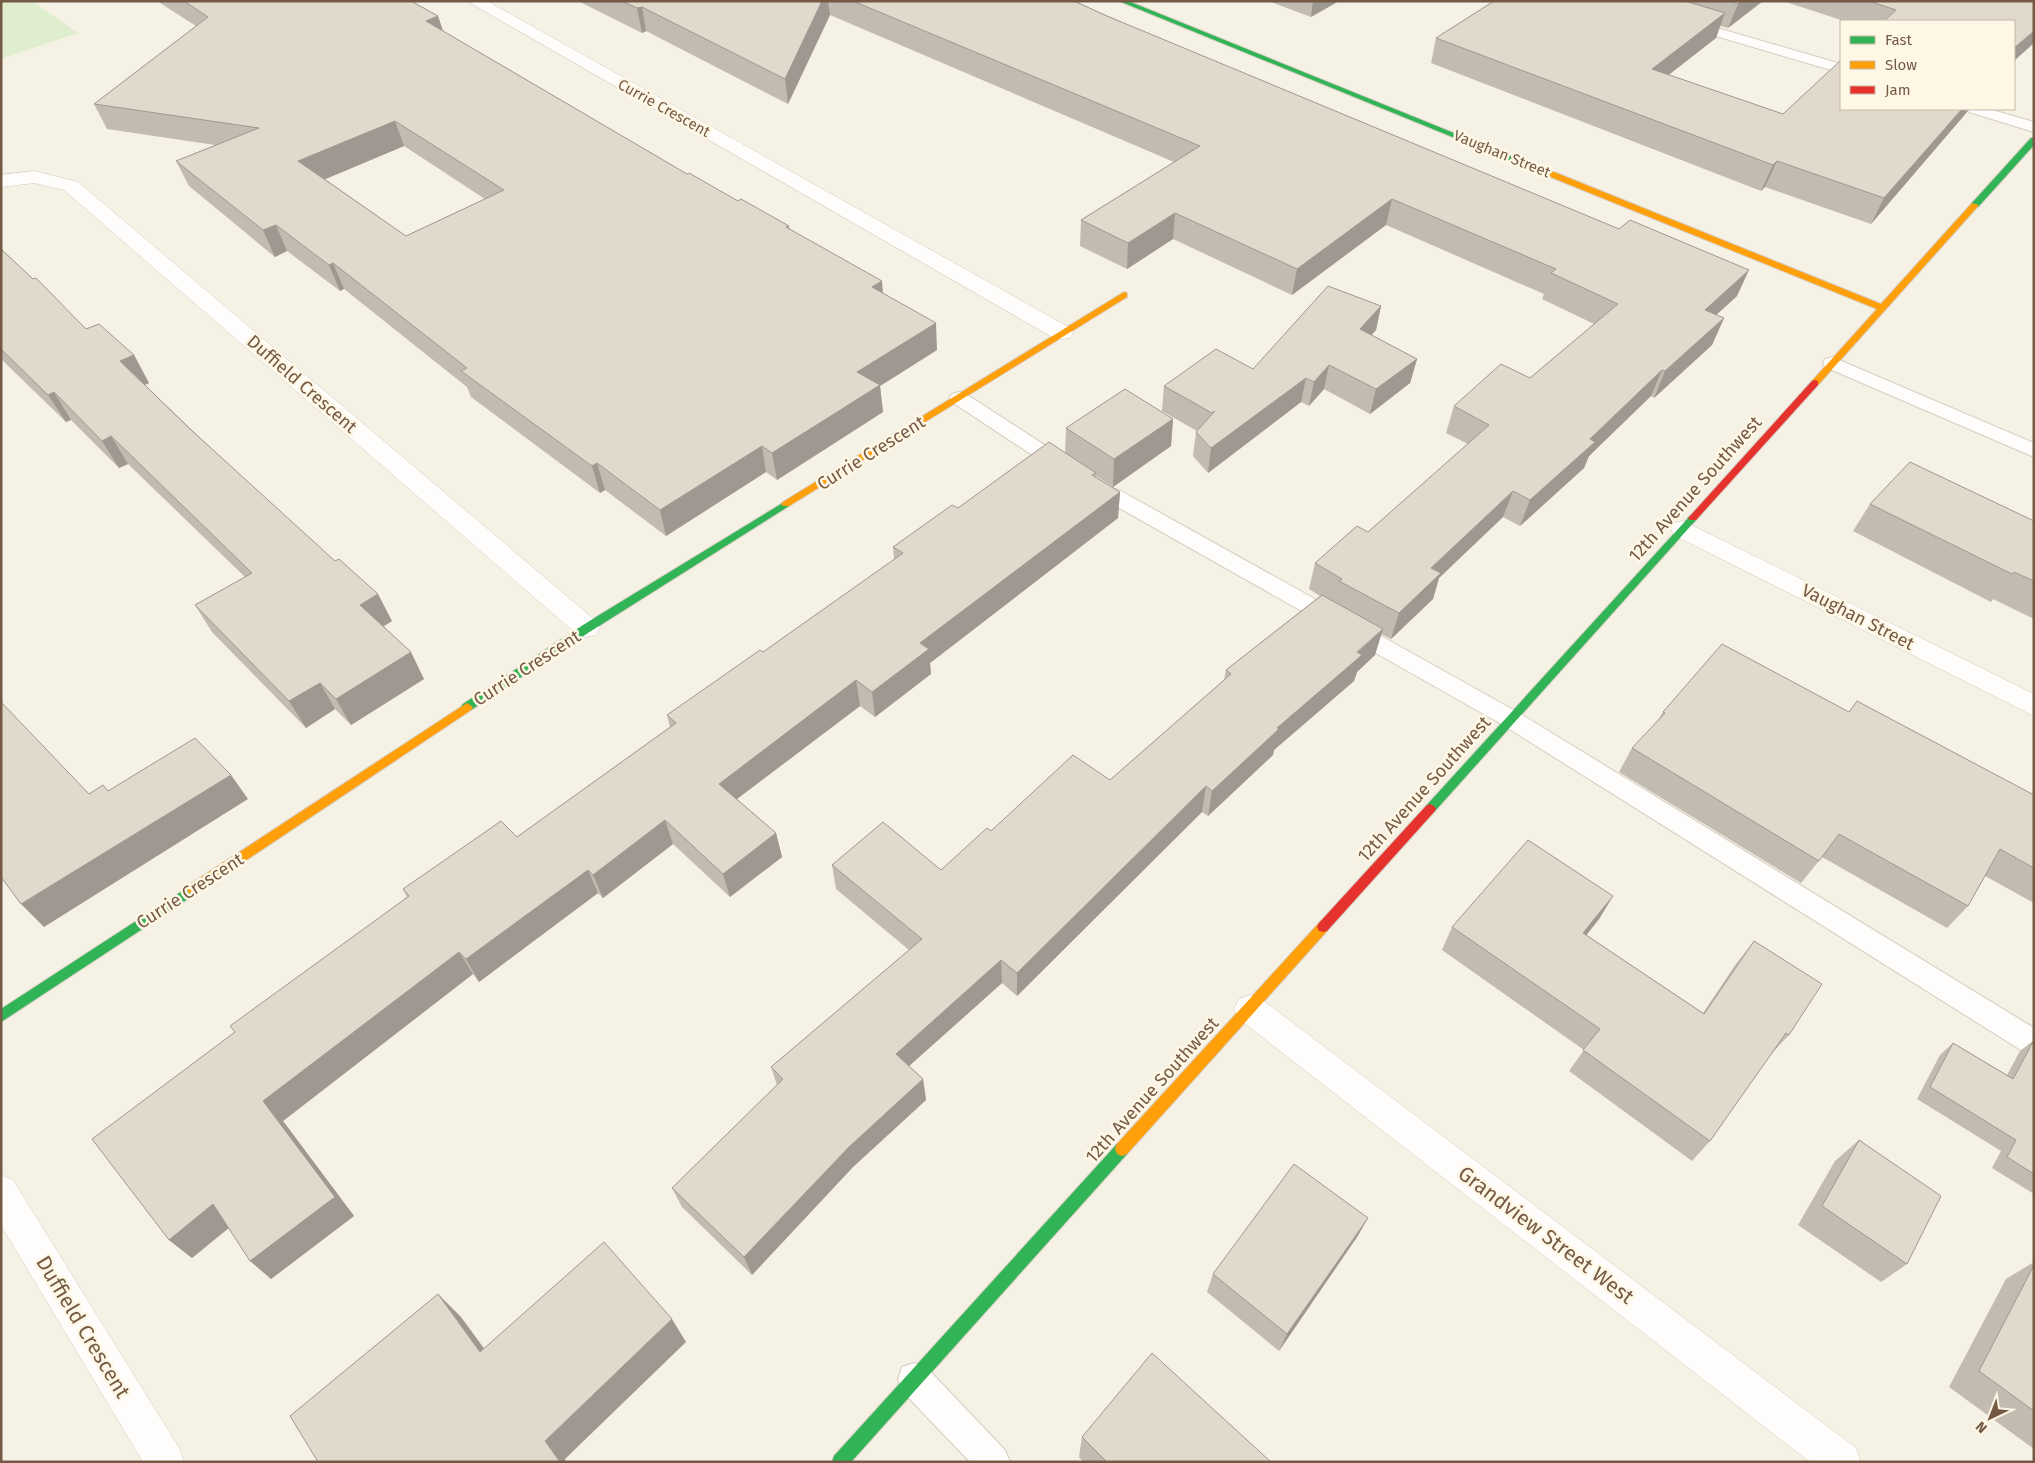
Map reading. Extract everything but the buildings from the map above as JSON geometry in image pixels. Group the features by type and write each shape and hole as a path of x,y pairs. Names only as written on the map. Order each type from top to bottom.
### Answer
{"street":[{"name":"Currie Crescent","path":"475,1 1062,333"},
{"name":"Vaughan Street","path":"1122,1 1883,308"},
{"name":"12th Avenue Southwest","path":"840,1462 2034,140"},
{"name":"Duffield Crescent","path":"1,181 34,177 70,186 588,628"},
{"name":"Currie Crescent","path":"1,1016 588,628 1124,295"},
{"name":"Vaughan Street","path":"1683,528 2034,706"},
{"name":"Grandview Street West","path":"1250,1009 1842,1462"},
{"name":"Duffield Crescent","path":"1,1192 165,1462"}],"lane":[{"path":"1672,18 1840,69"},
{"path":"1977,110 2034,127"},
{"path":"1832,363 2034,451"},
{"path":"959,398 1104,493 1114,496 1510,719 2034,1043"},
{"path":"914,1379 993,1462"}],"green space":[{"path":"1,1 32,1 78,33 1,59"}],"traffic: fast":[{"path":"1122,1 1551,174"},
{"path":"1975,205 2034,140"},
{"path":"467,707 587,628 786,504"},
{"path":"1430,809 1693,518"},
{"path":"1,1016 193,889"},
{"path":"840,1462 1122,1149"}],"traffic: slow":[{"path":"1551,174 1883,308"},
{"path":"1815,383 1975,205"},
{"path":"786,504 1124,295"},
{"path":"193,889 467,707"},
{"path":"1122,1149 1323,927"}],"traffic: jam":[{"path":"1693,518 1815,383"},
{"path":"1323,927 1430,809"}]}
